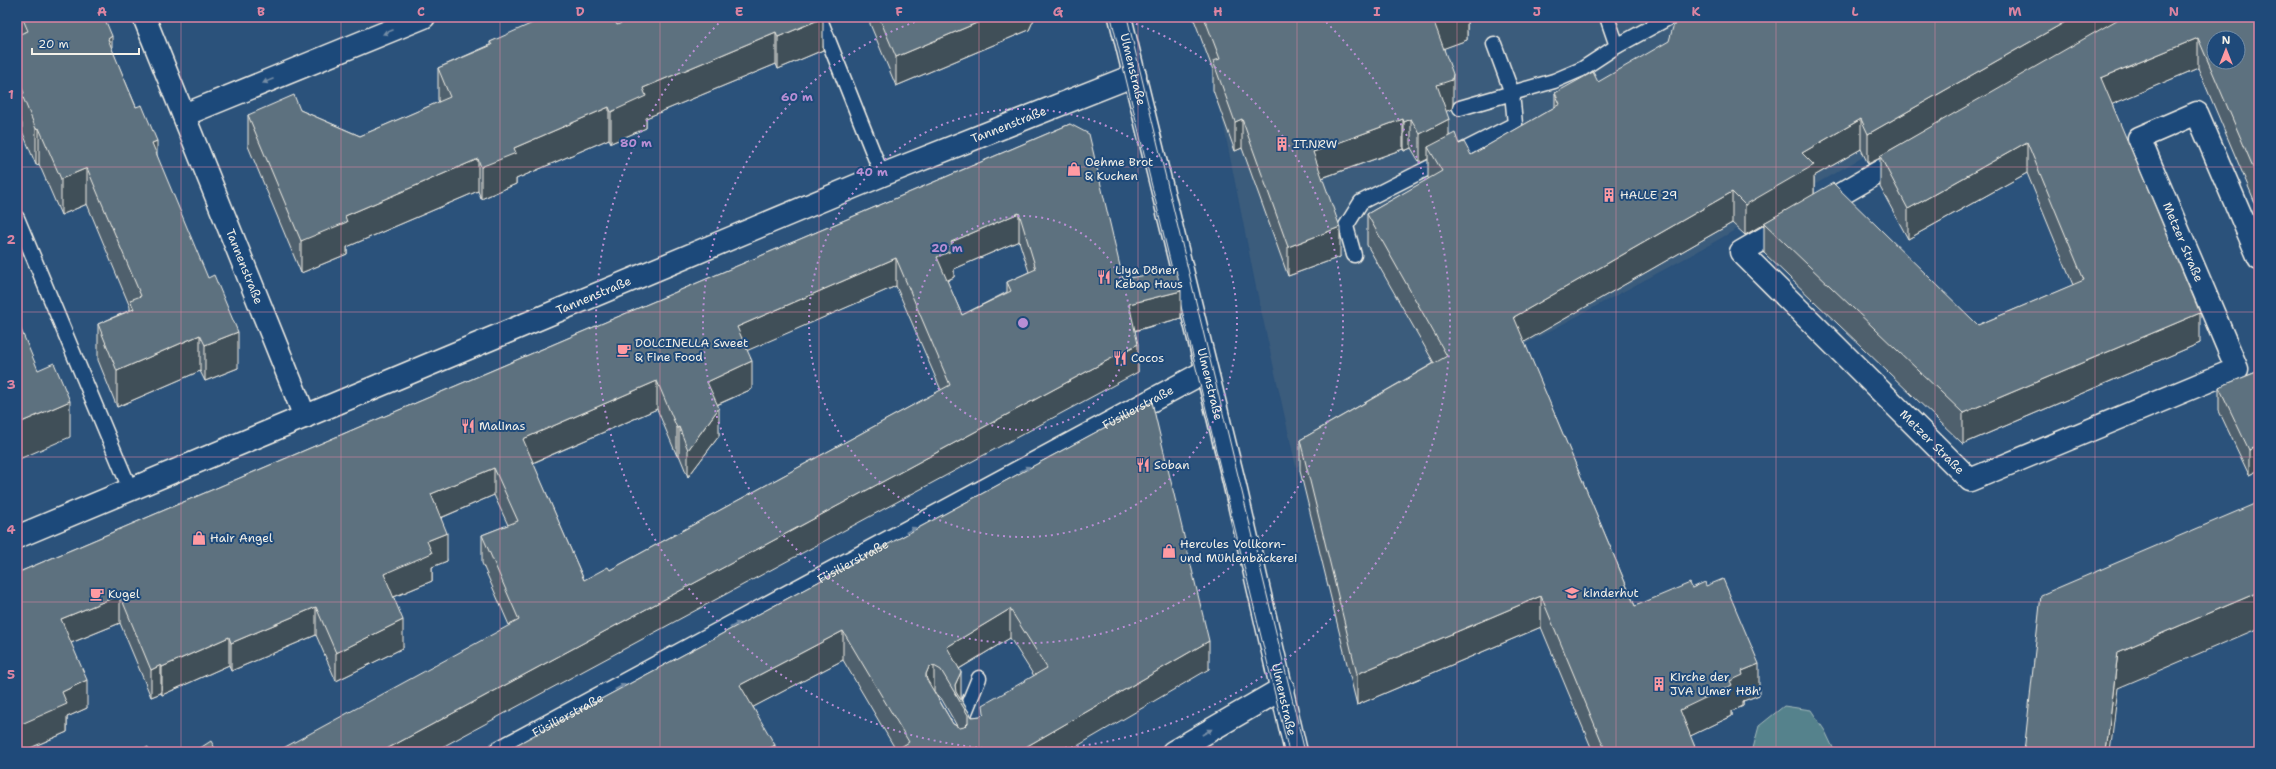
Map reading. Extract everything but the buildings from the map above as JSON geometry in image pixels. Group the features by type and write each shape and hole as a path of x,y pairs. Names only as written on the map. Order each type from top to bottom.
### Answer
{"street":[{"name":"Tannenstraße","path":"144,17 305,417"},
{"path":"184,115 424,17"},
{"name":"Ulmenstraße","path":"1120,17 1283,688 1296,752"},
{"name":"Tannenstraße","path":"17,537 882,175 1135,76"},
{"name":"Metzer Straße","path":"1924,147 1740,252 1970,480 2237,369 2139,138 2197,113 2259,258"},
{"name":"Füsilierstraße","path":"500,752 1206,371"},
{"path":"1173,752 1283,688"}],"lane":[{"path":"819,17 882,175"},
{"path":"1607,17 1617,46"},
{"path":"1460,108 1554,81 1582,69 1617,46 1670,17"},
{"path":"1354,255 1346,226 1361,202 1515,124 1512,93 1494,44"},
{"path":"17,218 130,489"},
{"path":"976,738 963,717 979,678"}],"shaded area":[{"path":"1193,17 2108,17 1695,253 1296,467 1257,292 1215,82"}],"green space":[{"path":"1784,706 1811,710 1825,731 1835,752 1752,752 1759,726"}],"tram line":[{"path":"1111,17 1289,752"},
{"path":"1127,17 1305,752"}],"place":[{"name":"IT.NRW","path":"1282,144"},
{"name":"Oehme Brot & Kuchen","path":"1074,169"},
{"name":"HALLE 29","path":"1609,195"},
{"name":"Liya Döner Kebap Haus","path":"1104,277"},
{"name":"DOLCINELLA Sweet & Fine Food","path":"624,350"},
{"name":"Cocos","path":"1120,358"},
{"name":"Malinas","path":"468,426"},
{"name":"Soban","path":"1143,465"},
{"name":"Hair Angel","path":"199,538"},
{"name":"Hercules Vollkorn- und Mühlenbäckerei","path":"1169,551"},
{"name":"kinderhut","path":"1572,593"},
{"name":"Kugel","path":"97,594"},
{"name":"Kirche der JVA Ulmer Höh'","path":"1659,684"}]}
